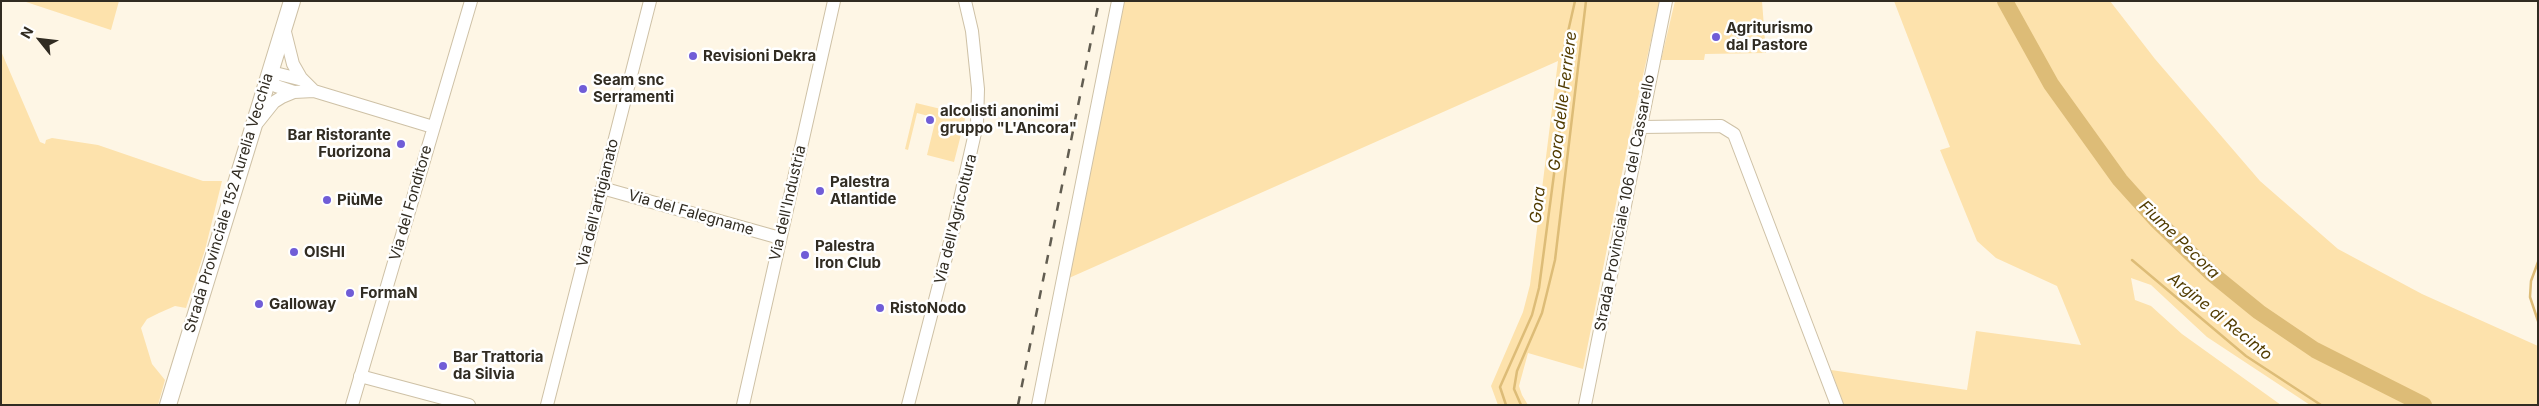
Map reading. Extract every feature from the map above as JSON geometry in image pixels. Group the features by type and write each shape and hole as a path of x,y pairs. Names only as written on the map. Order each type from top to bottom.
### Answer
{"main road":[{"name":"Strada Provinciale 152 Aurelia Vecchia","path":"168,405 292,1"}],"street":[{"name":"Via del Fonditore","path":"352,405 471,1"},
{"name":"Via dell'artigianato","path":"547,405 650,1"},
{"name":"Via dell'Industria","path":"742,405 834,1"},
{"name":"Via dell'Agricoltura","path":"908,405 952,234 977,124 978,89 972,31 965,1"},
{"path":"1038,405 1118,1"},
{"name":"Strada Provinciale 106 del Cassarello","path":"1585,405 1666,1"},
{"path":"284,28 293,64 303,80 314,91"},
{"path":"303,80 279,74 268,78 276,86 294,92 314,91 433,127"},
{"path":"249,139 262,116 274,102 294,92"},
{"path":"1641,127 1721,126 1734,134 1837,405"},
{"name":"Via del Falegname","path":"602,188 780,238"},
{"path":"360,376 469,405"}],"shaded area":[{"path":"23,1 119,1 111,30"},
{"path":"1122,1 1660,1 1631,128 1583,369 1528,353 1519,386 1528,405 1498,405 1491,386 1523,312 1530,285 1558,61 1069,278"},
{"name":"Agriturismo dal Pastore","path":"1675,1 1762,1 1766,53 1705,54 1704,60 1661,60"},
{"path":"1894,1 2110,1 2155,59 2260,181 2338,249 2422,294 2538,346 2538,405 2310,405 2207,337 2151,285 2131,278 2135,300 2151,306 2182,334 2281,405 1844,405 1831,370 1967,390 1976,331 2081,345 2057,286 1996,258 1977,241 1940,150 1950,147"},
{"path":"1,51 40,142 45,144 46,140 52,138 98,145 203,181 222,181 205,250 186,308 175,306 159,313 147,319 141,328 152,364 165,380 158,405 1,405"},
{"path":"916,103 966,115 954,162 927,155 936,118 917,113 908,150 905,149"}],"waterway":[{"name":"Gora","path":"1506,405 1500,387 1532,315 1539,288 1566,83 1565,45 1575,1"},
{"name":"Gora delle Ferriere","path":"1521,405 1514,389 1517,371 1542,313 1555,260 1586,1"},
{"name":"Fiume Pecora","path":"2005,1 2051,84 2120,180 2156,220 2211,273 2259,312 2315,350 2424,405"},
{"name":"Argine di Recinto","path":"2132,260 2246,356 2321,405"},
{"path":"2538,262 2531,281 2530,297 2538,321"}],"railway":[{"path":"1018,405 1099,1"}],"place":[{"name":"Agriturismo dal Pastore","path":"1716,37"},
{"name":"Revisioni Dekra","path":"693,56"},
{"name":"Seam snc Serramenti","path":"583,89"},
{"name":"alcolisti anonimi gruppo \"L'Ancora\"","path":"930,120"},
{"name":"Bar Ristorante Fuorizona","path":"401,144"},
{"name":"Palestra Atlantide","path":"820,191"},
{"name":"PiùMe","path":"327,200"},
{"name":"OISHI","path":"294,252"},
{"name":"Palestra Iron Club","path":"805,255"},
{"name":"FormaN","path":"350,293"},
{"name":"Galloway","path":"259,304"},
{"name":"RistoNodo","path":"880,308"},
{"name":"Bar Trattoria da Silvia","path":"443,366"}]}
